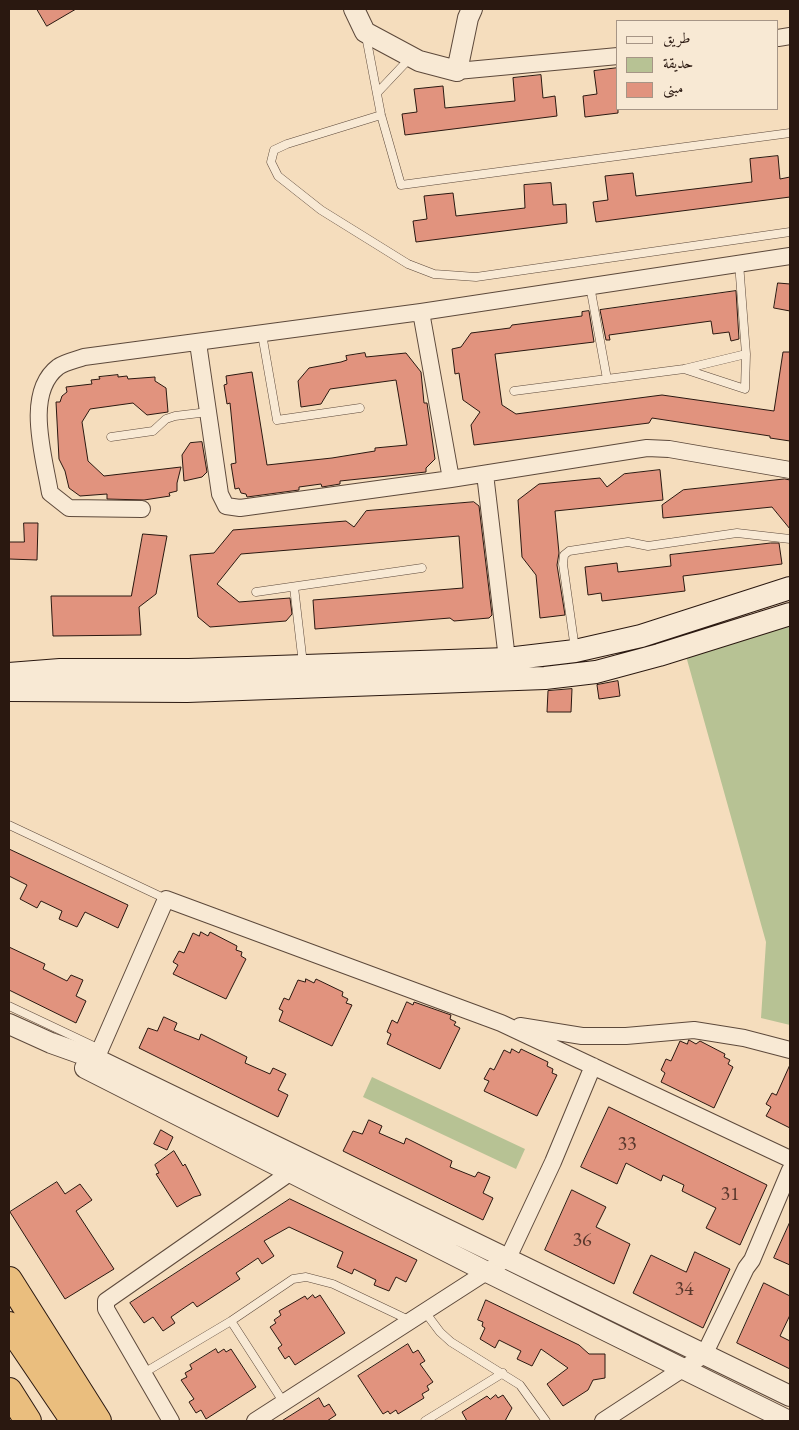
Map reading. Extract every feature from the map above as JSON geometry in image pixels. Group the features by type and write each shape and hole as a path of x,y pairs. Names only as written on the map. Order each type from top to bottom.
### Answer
{"highway":[{"path":"9,1280 98,1421"},
{"path":"9,1325 74,1421"},
{"path":"9,1391 28,1421"}],"main road":[{"path":"17,671 190,670 303,666 507,658 575,651 641,636 790,588"},
{"path":"9,690 187,691 545,678 596,672 659,655 790,614"}],"street":[{"path":"354,9 366,32 411,57 457,71 616,56"},
{"path":"457,71 468,18 472,9"},
{"path":"142,509 68,508 50,493 38,416 39,399 46,379 60,365 84,358 421,312 790,256"},
{"path":"421,312 451,479"},
{"path":"198,343 220,494 226,506 240,508 451,479 646,448 669,448 790,470"},
{"path":"485,474 507,658"},
{"path":"98,1054 166,899 501,1023 790,1160"},
{"path":"501,1023 582,1036 626,1036 694,1030 759,1041 790,1050"},
{"path":"9,1024 51,1043 89,1070 487,1272 790,1421"},
{"path":"51,1043 98,1054 308,1160 790,1396"},
{"path":"255,1421 508,1258 556,1156 593,1066"},
{"path":"171,1421 142,1374 106,1308 106,1301 308,1160"},
{"path":"603,1421 622,1416 684,1368 704,1355 746,1268 752,1260 790,1170"}],"lane":[{"path":"366,32 381,115 401,185 790,133"},
{"path":"377,93 411,57"},
{"path":"381,115 287,144 274,150 270,162 278,176 320,210 408,264 434,274 476,277 790,232"},
{"path":"684,369 744,389 746,354 738,264"},
{"path":"590,286 607,379"},
{"path":"262,334 277,420 360,408"},
{"path":"514,391 684,369 746,354"},
{"path":"112,437 153,431 166,419 208,412"},
{"path":"575,651 563,564 564,554 569,551 628,542 648,546 737,533 790,539"},
{"path":"256,592 422,568"},
{"path":"294,587 303,666"},
{"path":"9,825 166,899"},
{"path":"9,1006 98,1054"},
{"path":"142,1374 232,1321 293,1279 306,1277 333,1284 411,1321"},
{"path":"425,1312 440,1332 451,1342 520,1385 546,1421"},
{"path":"232,1321 284,1403"},
{"path":"426,1421 503,1373"}],"green space":[{"path":"790,623 790,1025 761,1018 766,942 686,656"},
{"path":"372,1077 525,1149 516,1169 363,1097"}],"building":[{"path":"37,9 76,9 47,26"},
{"path":"616,68 616,110 618,110 618,113 585,117 583,96 597,94 594,71"},
{"path":"541,75 543,98 555,96 557,116 405,135 402,114 417,112 414,89 443,86 445,108 515,101 513,78"},
{"path":"778,156 780,179 790,177 790,197 596,222 593,202 608,200 605,176 633,173 636,196 752,182 750,159"},
{"path":"551,183 553,205 566,204 567,223 416,242 413,221 427,219 424,196 453,193 456,216 525,208 524,185"},
{"path":"778,283 790,284 790,311 774,308"},
{"path":"736,291 739,339 731,341 729,332 713,334 711,321 609,335 610,340 606,340 600,310"},
{"path":"589,311 594,342 495,354 502,405 516,414 662,395 774,411 783,352 790,352 790,441 770,438 770,436 652,418 649,423 474,445 471,425 480,412 463,400 459,373 455,374 452,349 461,347 471,333 510,328 512,325 582,316 582,312"},
{"path":"365,353 366,357 406,353 421,372 424,403 427,403 435,459 426,468 426,472 340,481 340,484 322,487 321,484 299,487 299,490 247,497 246,494 241,493 239,488 235,489 231,464 236,463 230,403 227,404 224,385 227,384 226,376 252,372 267,465 332,458 375,451 375,448 407,445 396,380 330,389 321,404 301,407 298,381 309,368 341,362 347,360 346,356"},
{"path":"118,375 118,377 127,376 128,379 155,377 155,381 166,388 168,412 147,415 133,403 90,409 82,422 88,461 104,476 181,467 177,491 169,493 170,496 144,500 107,499 107,494 80,496 69,488 65,471 59,459 56,402 60,402 62,396 67,392 66,387 92,384 91,380 100,379 99,377"},
{"path":"202,442 207,472 202,477 184,481 182,455 190,443"},
{"path":"660,470 663,500 555,511 559,553 557,565 565,615 540,618 536,575 522,557 518,500 539,484 600,478 607,487 624,474"},
{"path":"790,480 790,529 772,507 663,518 662,505 683,490"},
{"path":"474,502 479,506 492,615 489,618 454,621 450,618 315,629 313,600 463,588 459,536 241,554 217,584 239,602 290,598 292,614 286,621 210,627 198,617 190,555 214,553 233,530 346,521 354,527 366,511"},
{"path":"24,523 38,523 37,560 9,559 9,542 24,542"},
{"path":"143,534 167,536 156,594 139,607 141,635 53,636 51,596 131,596"},
{"path":"779,543 782,564 683,576 685,591 602,601 601,593 588,595 585,567 617,563 618,572 671,566 670,555"},
{"path":"618,681 620,696 599,699 597,685"},
{"path":"572,689 571,712 547,712 548,691"},
{"path":"9,849 128,905 118,928 85,912 77,927 59,919 62,911 41,901 37,908 20,899 27,885 9,876"},
{"path":"201,932 208,936 210,932 237,946 236,950 242,952 241,956 246,959 226,999 173,974 178,965 173,962 179,951 184,953 193,933 199,936"},
{"path":"9,947 45,964 43,969 67,981 71,975 83,980 76,996 86,1001 76,1023 9,990"},
{"path":"306,979 314,983 316,979 343,992 342,996 348,999 346,1003 352,1005 332,1046 279,1021 283,1011 279,1009 284,998 289,1000 298,980 305,982"},
{"path":"407,1002 413,1005 414,1002 451,1015 450,1019 456,1022 454,1025 460,1028 440,1069 387,1044 391,1034 387,1032 392,1020 397,1023"},
{"path":"164,1017 177,1023 174,1030 199,1040 201,1034 247,1057 245,1063 270,1074 273,1068 286,1074 278,1090 288,1095 278,1117 139,1048 148,1028 157,1031"},
{"path":"689,1040 696,1044 700,1041 725,1054 724,1057 730,1060 728,1064 733,1067 714,1108 661,1082 665,1073 661,1070 666,1059 671,1061 680,1041 687,1044"},
{"path":"512,1049 519,1053 521,1049 548,1062 547,1066 553,1069 552,1073 557,1075 537,1116 484,1091 489,1081 484,1079 490,1068 494,1070 504,1050 510,1053"},
{"path":"790,1065 790,1128 766,1116 771,1107 766,1104 772,1093 776,1095"},
{"path":"609,1107 767,1185 740,1245 706,1228 716,1208 682,1191 684,1185 663,1175 661,1181 626,1163 617,1184 581,1167"},
{"path":"369,1120 382,1126 379,1133 404,1144 406,1138 452,1161 450,1167 475,1177 478,1172 490,1177 483,1193 493,1198 483,1220 343,1151 353,1131 362,1134"},
{"path":"161,1130 173,1137 167,1150 154,1144"},
{"path":"174,1151 183,1166 185,1164 201,1195 177,1207 156,1174 159,1173 155,1165"},
{"path":"57,1182 65,1194 80,1184 92,1200 76,1211 114,1269 65,1299 10,1212"},
{"path":"572,1190 606,1207 596,1227 630,1244 614,1284 545,1250"},
{"path":"290,1199 417,1260 406,1282 396,1277 389,1291 374,1285 376,1280 354,1269 352,1274 337,1267 343,1252 289,1227 264,1241 274,1256 262,1264 258,1258 236,1273 240,1279 197,1307 193,1302 171,1317 175,1323 163,1331 153,1317 144,1323 130,1303"},
{"path":"790,1222 790,1265 774,1258"},
{"path":"695,1252 730,1269 703,1328 633,1293 651,1255 686,1272"},
{"path":"764,1283 790,1296 790,1315 780,1336 790,1341 790,1369 737,1343"},
{"path":"313,1295 315,1298 320,1295 345,1333 295,1365 289,1356 285,1359 278,1348 282,1345 270,1327 276,1323 274,1320 281,1315 279,1311 305,1296 307,1299"},
{"path":"486,1300 579,1345 589,1354 605,1354 605,1378 593,1380 588,1390 563,1406 547,1384 568,1368 541,1349 532,1366 517,1359 521,1351 499,1340 495,1348 480,1339 485,1328 482,1326 483,1322 478,1320"},
{"path":"408,1344 413,1353 418,1350 425,1361 420,1364 433,1382 427,1386 429,1390 422,1394 424,1398 398,1414 396,1410 390,1414 388,1411 383,1414 358,1376"},
{"path":"216,1349 218,1353 224,1349 226,1352 231,1349 256,1387 206,1419 201,1410 196,1413 189,1402 194,1399 181,1380 187,1377 185,1373 192,1369 190,1365"},
{"path":"496,1395 498,1398 503,1395 512,1408 505,1421 467,1421 462,1412 487,1396 490,1399"},
{"path":"319,1398 324,1407 329,1404 336,1415 327,1421 282,1421"}]}
